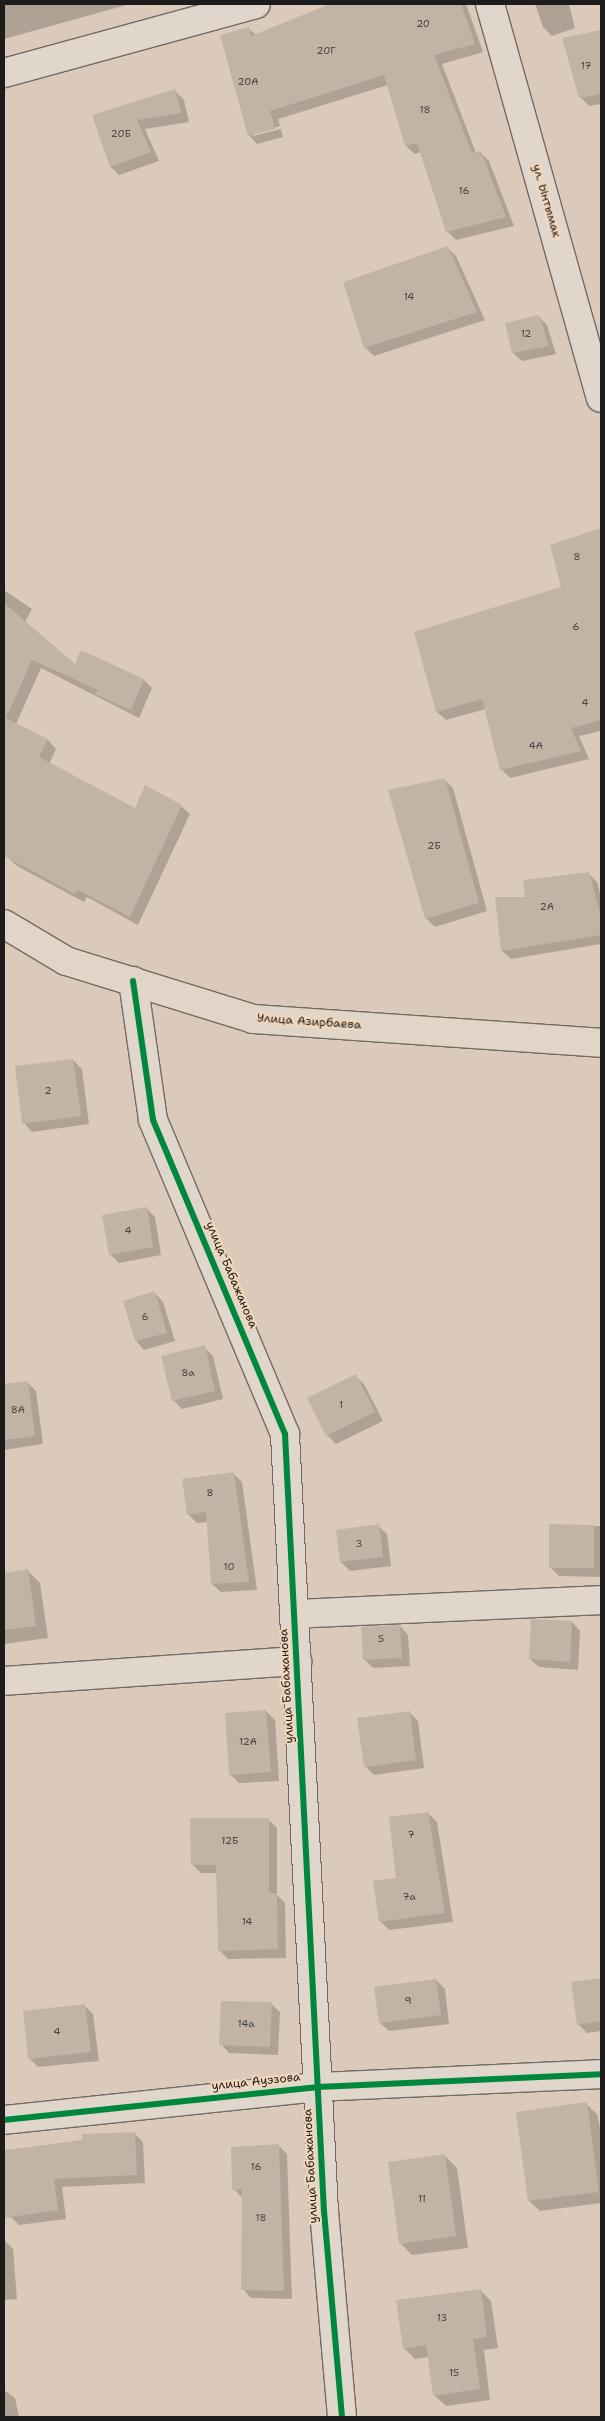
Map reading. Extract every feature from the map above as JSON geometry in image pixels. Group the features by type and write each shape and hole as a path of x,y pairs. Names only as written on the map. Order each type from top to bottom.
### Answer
{"main road":[{"name":"Улица Азирбаева","path":"4,924 66,960 253,1018 601,1043"}],"street":[{"path":"4,73 256,4"},
{"name":"ул. Ынтымак","path":"490,4 601,398"},
{"name":"улица Бабажанова","path":"133,981 154,1120 285,1434 324,2211 342,2417"},
{"path":"294,1614 601,1600"},
{"path":"4,1681 296,1661"},
{"name":"улица Ауэзова","path":"4,2120 318,2086 601,2074"}],"building":[{"path":"330,4 461,4 475,44 434,55 472,153 481,151 506,217 446,232 417,143 405,146 384,75 270,111 275,129 248,136 220,35 249,27 251,36"},
{"path":"601,30 601,94 579,98 562,38"},
{"path":"175,89 181,113 137,120 151,152 110,167 92,115"},
{"path":"448,246 477,312 364,348 343,282"},
{"path":"539,315 549,346 512,353 505,323"},
{"path":"601,528 601,720 571,728 581,751 500,770 482,699 436,712 414,632 561,587 550,545"},
{"path":"4,603 75,664 81,650 144,679 131,710 95,694 98,690 32,660 6,718 48,739 39,757 135,808 145,785 182,805 130,917 78,890 75,894 4,856"},
{"path":"445,778 479,903 425,919 388,790"},
{"path":"589,872 601,916 601,935 501,951 495,897 525,897 523,880"},
{"path":"73,1059 81,1116 22,1124 15,1066"},
{"path":"147,1207 153,1247 109,1255 102,1215"},
{"path":"155,1291 167,1333 135,1341 123,1301"},
{"path":"205,1345 215,1391 172,1401 161,1356"},
{"path":"356,1374 375,1412 326,1436 307,1398"},
{"path":"28,1381 35,1436 4,1440 4,1384"},
{"path":"234,1472 249,1582 211,1584 206,1512 187,1515 182,1479"},
{"path":"379,1524 383,1557 340,1562 336,1530"},
{"path":"549,1524 594,1525 594,1568 549,1568"},
{"path":"28,1569 36,1626 4,1630 4,1573"},
{"path":"531,1619 572,1621 570,1662 529,1659"},
{"path":"400,1625 402,1658 363,1660 361,1627"},
{"path":"266,1710 271,1772 229,1775 225,1713"},
{"path":"410,1711 416,1760 364,1767 357,1718"},
{"path":"428,1812 445,1913 379,1922 373,1881 396,1878 389,1817"},
{"path":"190,1818 269,1818 269,1893 277,1893 278,1949 218,1951 216,1865 191,1865"},
{"path":"601,1978 601,2021 577,2025 571,1982"},
{"path":"436,1979 441,2015 379,2023 374,1987"},
{"path":"221,2001 272,2002 270,2047 219,2045"},
{"path":"85,2004 91,2052 28,2059 23,2011"},
{"path":"587,2102 599,2192 528,2201 516,2112"},
{"path":"135,2132 137,2175 54,2179 58,2210 4,2218 4,2150 82,2141 82,2134"},
{"path":"279,2144 284,2291 241,2290 242,2189 232,2190 231,2147"},
{"path":"445,2154 456,2236 399,2244 388,2162"},
{"path":"481,2289 487,2337 473,2339 480,2389 433,2396 426,2345 403,2349 396,2300"}],"cycle path":[{"path":"133,981 153,1120 285,1434 324,2211 342,2417"},
{"path":"4,2120 318,2087 601,2074"}]}
